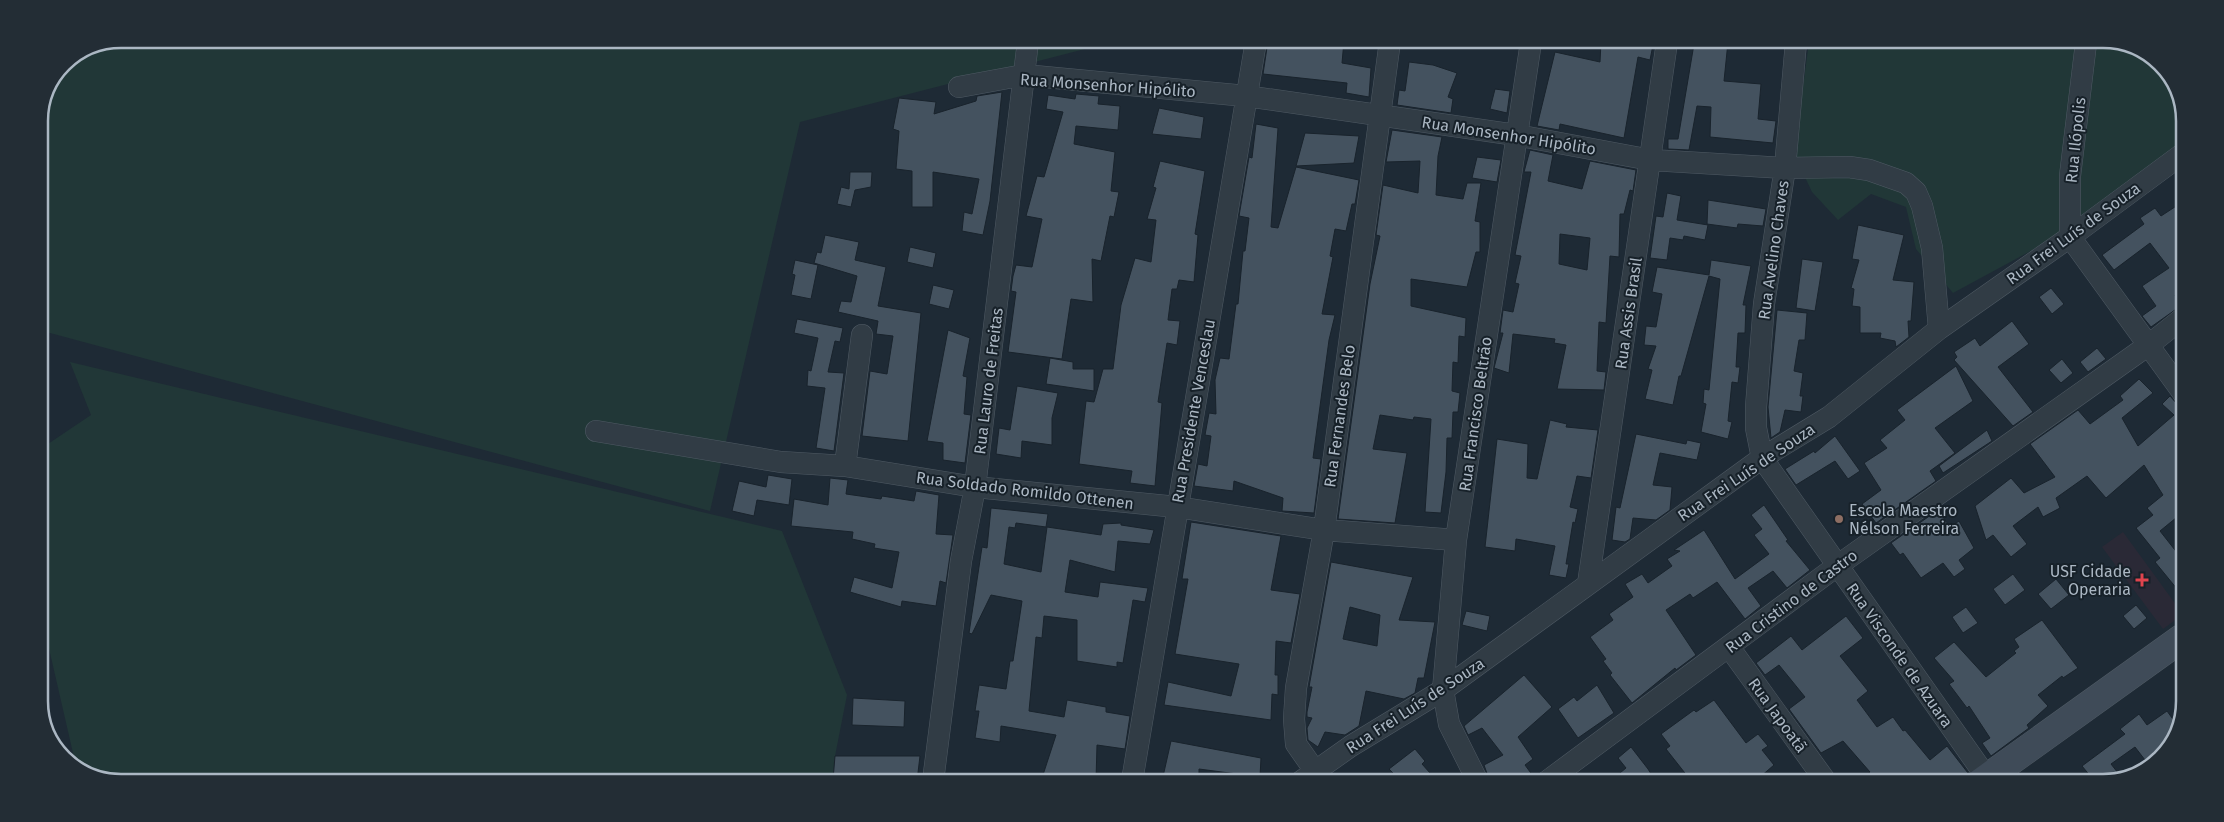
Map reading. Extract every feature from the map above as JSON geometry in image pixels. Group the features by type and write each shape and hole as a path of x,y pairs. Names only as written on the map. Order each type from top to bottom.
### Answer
{"main road":[{"path":"1992,774 2176,642"}],"street":[{"name":"Rua Lauro de Freitas","path":"934,774 960,569 975,487 1027,47"},
{"name":"Rua Presidente Venceslau","path":"1133,774 1176,507 1255,47"},
{"name":"Rua Fernandes Belo","path":"1310,774 1296,744 1294,719 1296,688 1324,530 1389,47"},
{"name":"Rua Francisco Beltrão","path":"1474,774 1449,724 1443,690 1456,540 1530,47"},
{"name":"Rua Assis Brasil","path":"1588,584 1666,47"},
{"name":"Rua Avelino Chaves","path":"1762,458 1756,428 1756,408 1764,304 1785,168 1796,47"},
{"name":"Rua Ilópolis","path":"2070,237 2070,176 2086,47"},
{"name":"Rua Monsenhor Hipólito","path":"959,87 1024,75 1246,96 1380,114 1651,160 1785,168 1849,167 1893,178 1911,187 1922,206 1932,248 1939,329"},
{"name":"Rua Frei Luís de Souza","path":"1318,774 1443,690 1762,458 1829,417 1939,329 2070,237 2176,159"},
{"path":"2070,237 2150,344 2176,383"},
{"name":"Rua Cristino de Castro","path":"1557,774 1837,566 2150,344 2176,323"},
{"path":"845,466 862,335"},
{"name":"Rua Soldado Romildo Ottenen","path":"596,431 780,462 845,466 975,487 1176,507 1324,530 1456,540"},
{"name":"Rua Visconde de Azuara","path":"1762,458 1980,774"},
{"name":"Rua Japoatã","path":"1729,647 1821,774"}],"shaded area":[{"name":"USF Cidade Operaria","path":"2123,532 2176,605 2176,619 2163,629 2102,547"}],"green space":[{"path":"120,47 1093,47 800,122 710,511 47,332 47,120 53,92 60,80 69,69 92,53"},
{"path":"1808,47 2077,47 2062,234 1953,293 1916,249 1906,207 1871,194 1838,220 1812,192 1794,154"},
{"path":"2094,47 2118,49 2136,55 2155,69 2169,88 2173,97 2176,115 2176,149 2078,224 2070,176"},
{"path":"70,362 782,531 847,695 835,756 836,774 111,774 88,767 74,758 48,644 48,444 91,415"}],"building":[{"path":"1267,47 1343,47 1342,63 1371,68 1369,97 1346,93 1347,83 1263,74"},
{"path":"1601,47 1653,47 1650,60 1638,57 1624,138 1560,124 1559,130 1537,126 1555,52 1600,62"},
{"path":"1693,47 1727,47 1724,81 1761,84 1758,119 1776,121 1773,143 1710,137 1711,107 1697,106 1689,150 1668,149 1668,139 1678,139"},
{"path":"1409,62 1433,65 1457,73 1448,97 1453,99 1451,113 1397,105 1399,90 1405,91"},
{"path":"1495,89 1510,91 1507,113 1490,109"},
{"path":"1002,92 990,201 983,235 962,231 964,212 972,214 979,179 933,172 933,207 912,207 912,171 896,169 899,131 893,129 899,98 936,102 934,114 976,101 977,96"},
{"path":"1076,94 1099,96 1098,104 1120,106 1118,130 1076,126 1074,144 1115,152 1111,191 1119,192 1114,217 1110,216 1101,261 1092,259 1093,302 1071,299 1062,359 1008,352 1016,292 1011,291 1013,276 1016,265 1032,267 1042,219 1026,216 1037,176 1044,177 1063,112 1046,109 1048,95 1075,99"},
{"path":"1159,108 1204,117 1201,139 1152,134"},
{"path":"1256,124 1278,128 1271,227 1278,228 1296,167 1359,180 1355,204 1352,204 1346,231 1335,229 1330,256 1333,257 1322,314 1335,315 1329,340 1313,458 1321,459 1314,513 1282,511 1283,498 1234,481 1233,491 1194,486 1198,464 1207,466 1211,436 1205,435 1209,413 1216,414 1215,380 1220,358 1229,359 1249,218 1239,216 1249,157 1252,158"},
{"path":"1392,130 1442,137 1438,156 1436,195 1463,199 1467,183 1481,183 1475,221 1480,222 1480,252 1476,252 1467,287 1411,279 1411,306 1466,318 1465,337 1459,336 1458,363 1453,362 1452,391 1460,393 1458,412 1453,412 1452,438 1447,438 1446,472 1441,513 1425,512 1431,419 1414,417 1413,420 1380,415 1373,449 1407,453 1395,523 1338,519 1370,284 1380,236 1376,235 1383,185 1418,193 1420,161 1386,162"},
{"path":"1305,133 1359,136 1354,163 1296,166"},
{"path":"1530,150 1553,155 1548,181 1582,189 1590,161 1636,170 1633,191 1630,190 1624,214 1620,214 1619,257 1610,256 1606,323 1599,322 1597,371 1606,372 1604,390 1557,389 1566,345 1554,343 1555,339 1513,334 1509,373 1494,368 1503,333 1500,333 1503,310 1513,312 1519,284 1515,283 1521,256 1515,255 1531,172 1524,172","holes":["1560,234 1590,238 1587,270 1559,264"]},
{"path":"1477,157 1501,160 1497,182 1472,178"},
{"path":"1160,161 1205,171 1195,234 1198,235 1194,282 1179,280 1177,289 1172,289 1168,320 1180,321 1177,345 1167,343 1158,402 1162,403 1155,486 1130,483 1132,471 1079,464 1086,401 1094,402 1103,369 1113,369 1121,305 1135,258 1151,262 1156,220 1147,219 1156,188 1153,187"},
{"path":"850,172 872,172 871,187 855,190 851,207 837,204 841,187 849,189"},
{"path":"1667,193 1681,196 1677,220 1708,225 1705,240 1684,236 1683,240 1670,238 1667,260 1650,258 1656,216 1663,217"},
{"path":"1708,200 1766,209 1763,226 1738,224 1737,228 1707,224"},
{"path":"2176,206 2176,309 2151,327 2142,316 2156,306 2142,286 2169,268 2150,243 2114,270 2102,255 2144,224 2140,218 2155,208 2161,216"},
{"path":"1858,225 1904,235 1893,280 1914,282 1911,321 1908,321 1909,337 1896,347 1895,341 1880,338 1881,333 1860,333 1860,307 1852,306 1854,289 1851,288 1859,260 1852,259"},
{"path":"825,235 859,242 855,260 886,267 878,306 921,313 908,441 862,436 870,371 887,374 893,336 876,334 878,321 838,312 841,301 851,302 857,276 814,263 817,252 821,253"},
{"path":"910,247 936,253 933,268 907,262"},
{"path":"1802,259 1823,262 1815,311 1796,308"},
{"path":"795,260 818,265 811,299 791,295 795,275 792,274"},
{"path":"1711,260 1751,266 1743,305 1746,305 1745,333 1738,333 1736,367 1740,367 1738,383 1732,382 1728,421 1732,422 1728,439 1701,432 1706,404 1703,403 1704,389 1709,390 1720,279 1709,276 1681,376 1679,376 1673,405 1645,399 1652,370 1648,369 1656,346 1644,345 1646,326 1656,327 1662,294 1652,292 1657,267 1709,275"},
{"path":"933,285 954,290 949,309 929,304"},
{"path":"2051,288 2064,304 2052,314 2039,297"},
{"path":"1777,310 1807,313 1805,340 1799,340 1794,371 1803,373 1800,396 1803,396 1801,412 1785,410 1780,432 1771,438 1768,407"},
{"path":"797,319 843,328 840,342 835,341 828,372 844,373 834,451 816,448 825,388 807,386 808,370 811,371 818,338 794,333"},
{"path":"2012,321 2029,344 1998,367 2033,412 2013,426 1954,360 1957,357 1954,352 1975,338 1980,346"},
{"path":"948,330 970,338 963,376 967,377 964,414 971,415 965,463 943,460 943,443 927,441"},
{"path":"2097,348 2106,359 2088,372 2080,362"},
{"path":"1050,358 1073,362 1073,369 1094,369 1094,391 1046,384"},
{"path":"2062,359 2073,373 2061,383 2049,370"},
{"path":"1956,366 1973,401 1935,428 1955,453 1930,471 1936,481 1876,523 1862,504 1881,490 1864,463 1887,448 1880,440 1905,420 1897,410"},
{"path":"2139,379 2153,393 2122,418 2138,446 2174,415 2162,404 2170,396 2176,403 2176,518 2160,531 2176,551 2176,588 2155,562 2160,558 2136,528 2153,515 2147,508 2163,495 2144,465 2106,498 2087,476 2056,498 2060,508 2043,517 2038,507 2013,526 2027,544 2011,557 1993,535 1986,540 1975,506 2011,478 2024,493 2055,477 2030,444 2078,410 2090,424 2123,400 2120,396"},
{"path":"1017,386 1058,393 1052,418 1052,445 1022,441 1021,458 996,454 999,428 1010,430"},
{"path":"1550,420 1567,424 1566,427 1598,430 1591,478 1577,476 1570,507 1578,509 1575,523 1573,522 1566,564 1569,564 1566,578 1549,575 1555,546 1516,539 1515,551 1485,547 1497,439 1528,444 1527,478 1537,479"},
{"path":"1987,430 1992,441 1943,473 1939,466"},
{"path":"1636,434 1686,444 1687,440 1701,443 1697,460 1660,453 1653,485 1672,487 1670,510 1656,520 1633,518 1630,539 1625,542 1612,540 1616,507 1620,508"},
{"path":"1835,436 1860,471 1848,479 1835,461 1796,485 1785,469 1814,451 1815,453"},
{"path":"768,475 792,479 789,505 757,500 754,516 732,511 739,481 766,487"},
{"path":"830,478 848,480 846,494 881,499 882,496 914,501 916,491 939,495 936,534 953,535 946,583 940,581 936,606 902,601 901,607 850,592 854,577 892,588 899,552 874,548 875,544 852,539 853,532 791,526 794,499 828,505"},
{"path":"1764,505 1788,540 1786,541 1810,570 1787,588 1773,571 1748,588 1761,606 1745,619 1717,582 1693,598 1690,594 1666,610 1696,655 1676,670 1675,668 1632,703 1610,675 1612,673 1603,661 1606,659 1590,637 1613,620 1609,614 1633,597 1625,584 1642,574 1648,583 1672,566 1667,559 1680,551 1674,550 1704,530 1735,579 1769,554 1754,535 1762,529 1751,515"},
{"path":"991,508 1048,514 1046,527 1016,523 1015,528 1009,527 1004,564 1041,572 1047,527 1101,535 1103,524 1121,523 1121,525 1154,530 1150,544 1118,541 1115,572 1070,560 1065,592 1098,597 1100,582 1148,588 1145,602 1133,600 1123,663 1117,662 1117,667 1077,661 1077,620 1044,616 1042,638 1036,637 1029,711 1064,717 1067,700 1106,707 1106,712 1130,716 1125,749 1097,745 1096,774 1043,774 1056,735 1001,726 1000,742 975,738 979,711 975,711 979,685 1006,689 1010,661 1013,661 1022,601 991,595 972,634 969,633 982,547 987,548"},
{"path":"1938,510 1950,527 1959,521 1974,548 1959,560 1965,569 1954,577 1943,563 1921,578 1903,553 1900,555 1891,543"},
{"path":"1191,522 1281,536 1271,590 1300,594 1291,643 1276,641 1275,675 1278,675 1278,695 1272,694 1271,720 1164,705 1168,682 1231,696 1239,664 1175,654 1188,579 1182,579"},
{"path":"1331,562 1413,577 1399,620 1435,622 1424,678 1418,678 1415,693 1404,699 1366,691 1359,726 1345,735 1325,732 1318,747 1308,740 1307,728 1312,718 1307,717 1312,687 1309,687","holes":["1350,607 1380,615 1377,646 1343,639"]},
{"path":"2013,574 2025,590 2005,605 1993,589"},
{"path":"2056,579 2069,595 2051,609 2038,594"},
{"path":"2136,605 2147,618 2134,629 2123,616"},
{"path":"1966,607 1978,623 1963,633 1952,617"},
{"path":"1466,611 1490,616 1487,631 1462,625"},
{"path":"1846,616 1863,638 1840,656 1868,691 1857,700 1877,727 1893,717 1903,731 1905,730 1930,760 1947,746 1968,774 1868,774 1870,772 1843,741 1821,753 1789,709 1805,697 1779,665 1765,675 1756,663 1791,636 1802,650"},
{"path":"2042,620 2078,668 2063,678 2062,676 2038,695 2048,706 2027,725 2029,728 1991,756 1982,743 1990,738 1969,706 1967,708 1949,684 1954,681 1934,658 1954,642 1986,677 2016,653 2014,651 2019,647 2014,639"},
{"path":"1524,675 1552,707 1518,737 1533,759 1525,765 1532,774 1487,774 1484,765 1503,755 1482,728 1468,735 1464,726"},
{"path":"1597,685 1614,713 1578,738 1558,709 1574,697 1577,701"},
{"path":"853,698 905,701 904,727 852,725"},
{"path":"1714,700 1746,743 1758,734 1768,746 1762,750 1774,765 1764,774 1686,774 1666,749 1670,746 1661,734 1694,710 1696,712"},
{"path":"2167,711 2174,721 2169,734 2161,746 2145,760 2135,747 2111,764 2118,773 2089,774 2082,766 2125,734 2120,729 2139,714 2147,725"},
{"path":"1171,741 1261,758 1260,774 1237,774 1199,769 1199,774 1164,774"},
{"path":"1631,747 1651,774 1619,774 1626,768 1618,758"},
{"path":"1415,749 1425,761 1422,764 1431,774 1394,774 1389,769"},
{"path":"835,756 920,756 918,774 834,774"}],"place":[{"name":"Escola Maestro Nélson Ferreira","path":"1839,519"},
{"name":"USF Cidade Operaria","path":"2142,580"}]}
